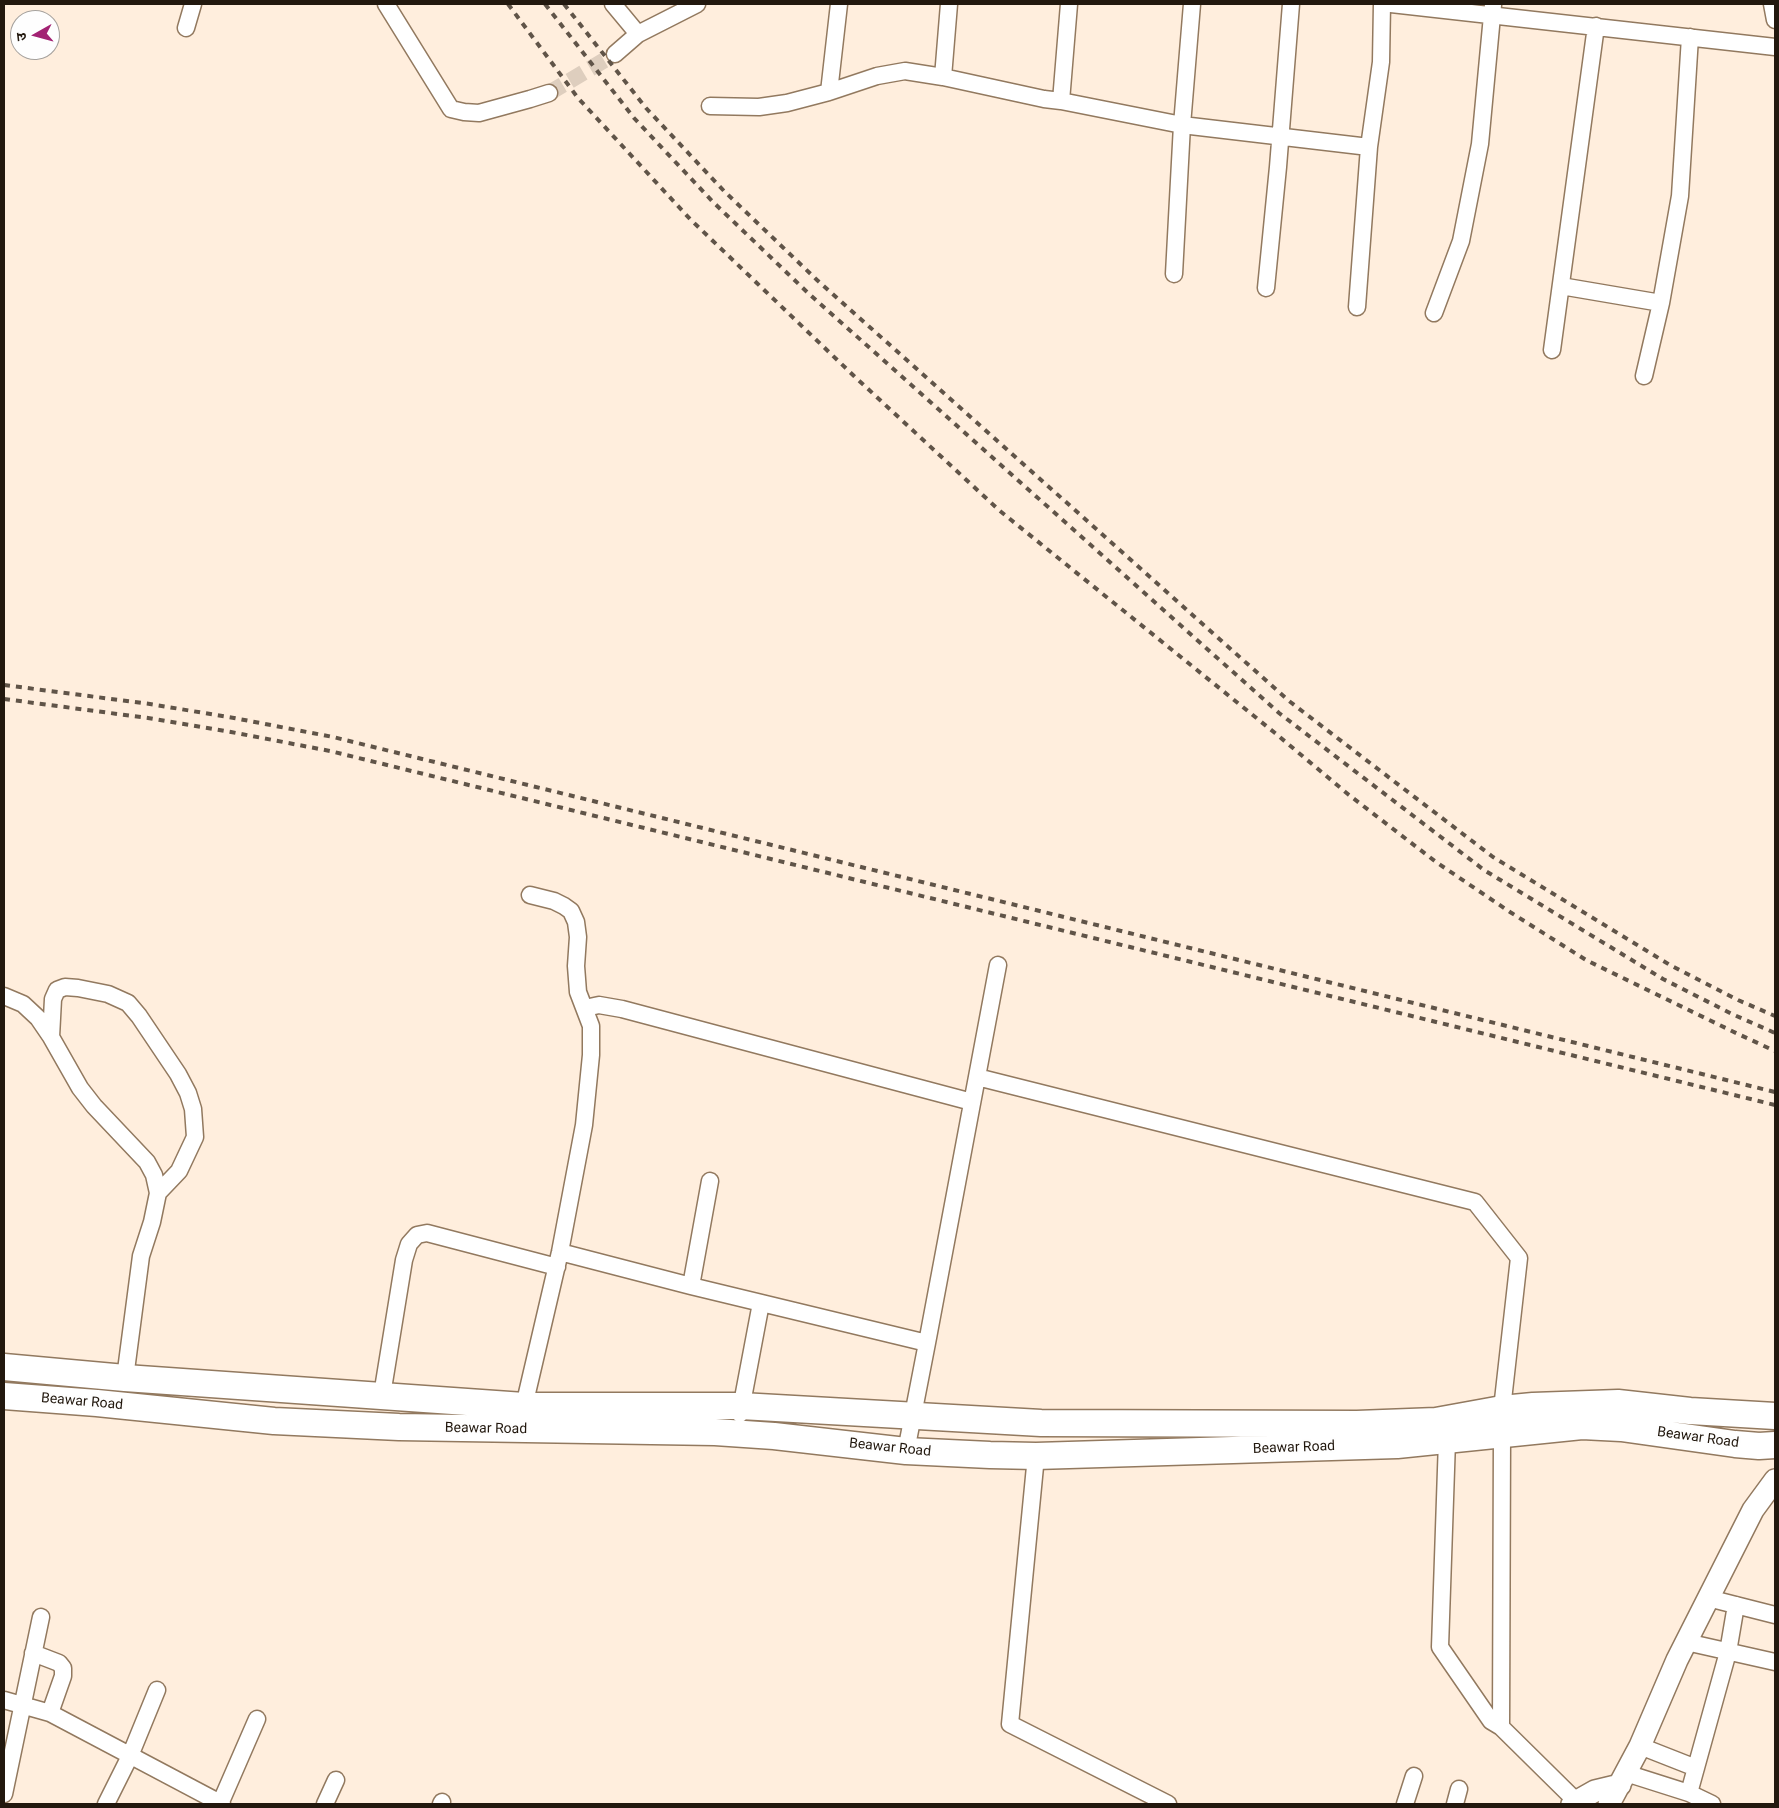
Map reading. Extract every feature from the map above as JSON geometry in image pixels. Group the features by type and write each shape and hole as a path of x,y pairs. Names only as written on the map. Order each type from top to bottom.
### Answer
{"main road":[{"name":"Beawar Road","path":"4,1367 125,1378 524,1406 741,1406 1041,1424 1502,1422 1533,1430 1582,1426 1621,1428 1735,1444 1775,1445"},
{"name":"Beawar Road","path":"4,1396 97,1402 284,1422 399,1427 642,1430 739,1434 906,1451 1036,1456 1397,1445 1446,1440 1502,1422 1578,1404 1618,1403 1690,1411 1775,1416"}],"street":[{"path":"186,28 193,4"},
{"path":"386,4 451,109 479,113 549,93"},
{"path":"613,4 638,34"},
{"path":"829,92 839,4"},
{"path":"943,77 949,4"},
{"path":"1061,101 1068,4"},
{"path":"1174,274 1182,124 1192,4"},
{"path":"1266,288 1281,136 1291,4"},
{"path":"1357,308 1369,147 1381,62 1382,4"},
{"path":"1391,4 1492,9 1596,26 1775,47"},
{"path":"1772,4 1775,20"},
{"path":"615,54 638,34 690,6"},
{"path":"1434,312 1461,241 1477,164 1492,9"},
{"path":"1552,350 1596,26"},
{"path":"1644,376 1661,303 1680,196 1690,37"},
{"path":"710,106 758,107 802,100 877,76 904,71 1182,124 1369,147"},
{"path":"1561,286 1661,303"},
{"path":"524,1406 559,1260 584,1124 590,1064 591,1026 578,992 576,966 578,937 576,922 570,911 554,901 530,896"},
{"path":"906,1451 914,1417 998,965"},
{"path":"51,1038 53,999 57,990 64,987 108,994 128,1003 139,1016 178,1074 188,1093 193,1110 195,1137 179,1170 158,1193"},
{"path":"4,996 23,1004 38,1018 80,1088 94,1106 147,1162 154,1175 158,1193 152,1222 141,1256 125,1378"},
{"path":"585,1008 599,1005 622,1009 972,1102"},
{"path":"977,1077 1475,1202 1519,1258 1502,1422 1501,1728"},
{"path":"691,1286 710,1181"},
{"path":"382,1395 404,1260 409,1244 417,1235 427,1233 691,1286 927,1343"},
{"path":"739,1434 741,1406 762,1303"},
{"path":"1446,1440 1440,1647 1491,1721 1501,1728 1574,1803 1595,1791 1623,1779 1689,1793 1712,1804"},
{"path":"1036,1456 1010,1724 1163,1803"},
{"path":"1609,1804 1640,1746 1686,1642 1753,1510 1775,1480"},
{"path":"1708,1598 1775,1615"},
{"path":"1689,1793 1728,1652 1736,1605"},
{"path":"4,1794 41,1617"},
{"path":"1686,1642 1775,1662"},
{"path":"33,1653 59,1663 63,1668 63,1676 50,1713"},
{"path":"106,1804 130,1756 157,1690"},
{"path":"4,1700 50,1713 221,1804 257,1719"},
{"path":"1640,1746 1696,1768"},
{"path":"1405,1804 1414,1776"},
{"path":"325,1804 336,1780"}],"tunnel":[{"path":"549,93 615,54"}],"railway":[{"path":"508,4 578,98 690,219 854,376 1000,511 1349,795 1436,862 1586,960 1775,1051"},
{"path":"545,4 634,118 713,202 807,292 1279,713 1484,870 1663,979 1732,1014 1775,1033"},
{"path":"564,4 646,108 724,191 817,280 1289,701 1493,857 1670,965 1738,1000 1775,1016"},
{"path":"4,685 150,704 333,737 1775,1092"},
{"path":"4,699 148,718 330,751 1775,1105"}]}
